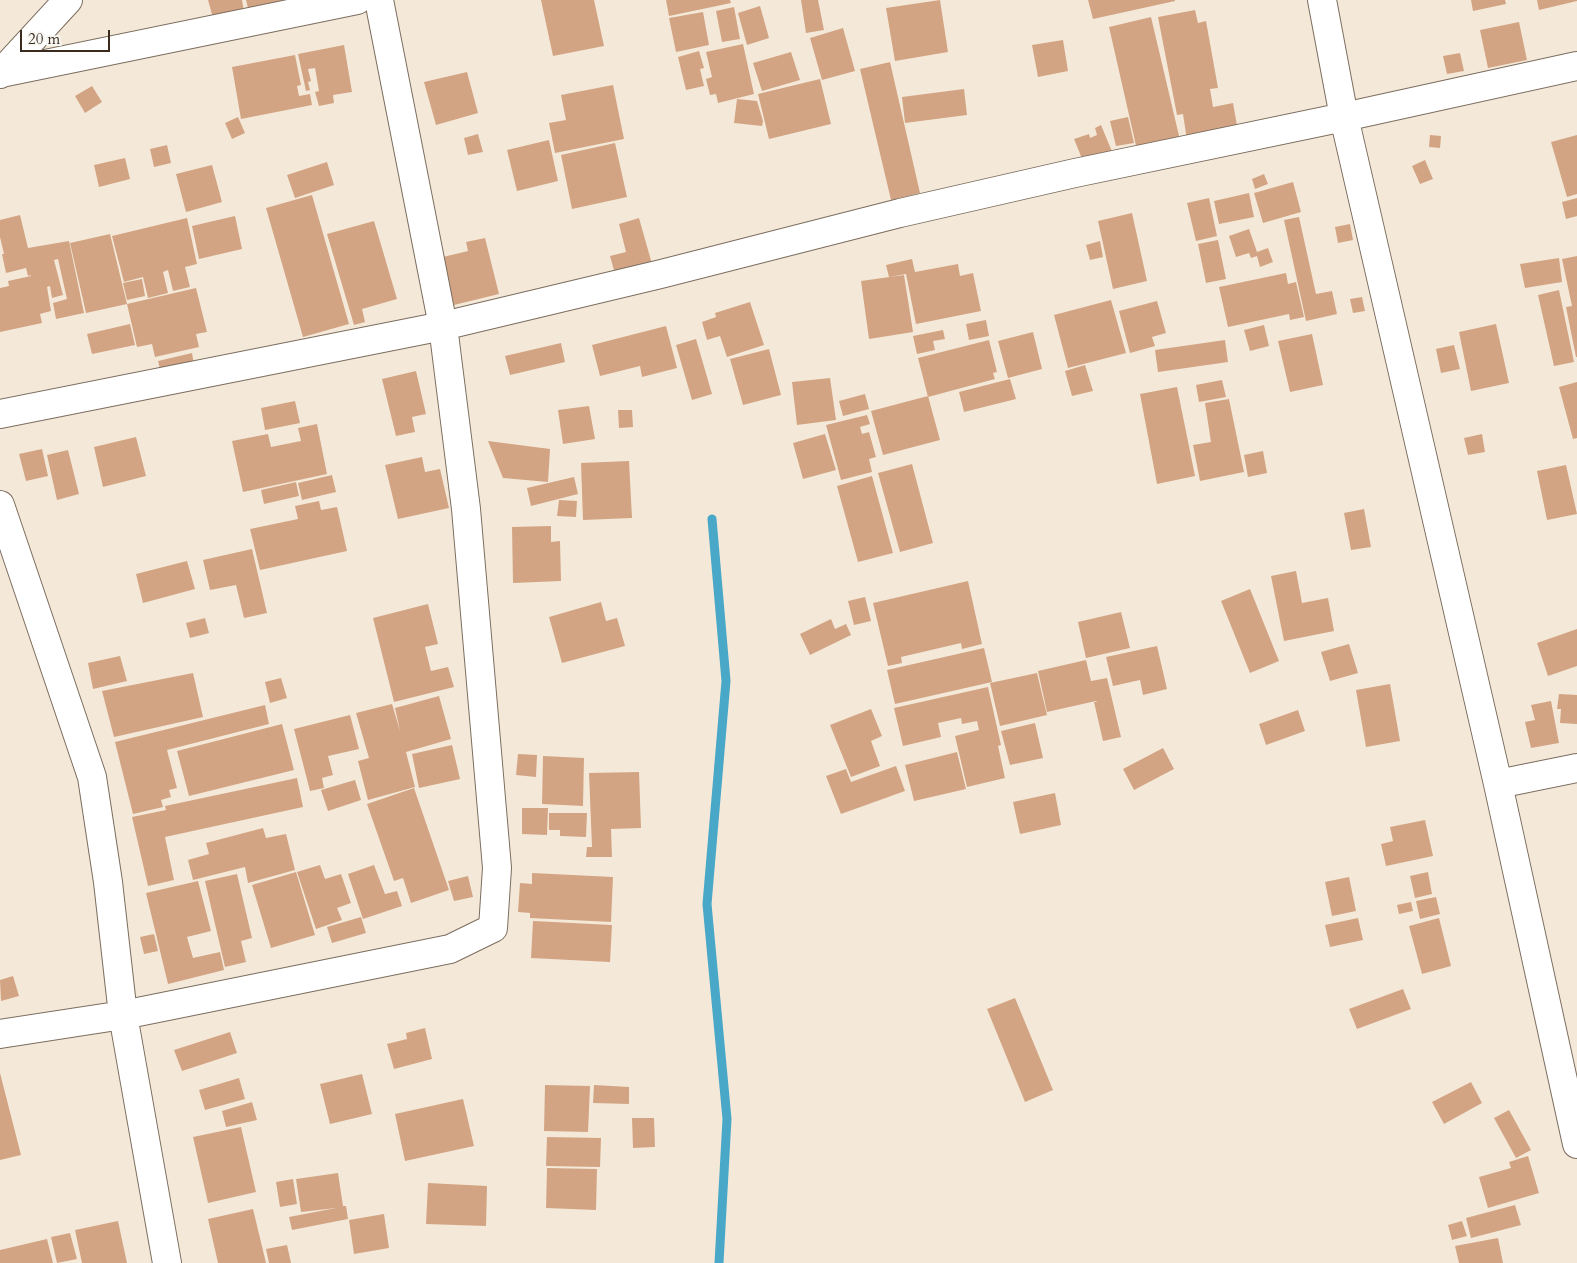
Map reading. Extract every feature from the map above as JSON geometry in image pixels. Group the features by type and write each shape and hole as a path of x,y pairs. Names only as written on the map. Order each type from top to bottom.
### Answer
{"street":[{"path":"1,73 68,0"},
{"path":"1,73 357,0"},
{"path":"0,1034 123,1015 450,949 493,928 497,868 466,509 443,326 379,0"},
{"path":"1322,0 1344,117 1498,784 1577,1144"},
{"path":"0,414 443,326 1017,186 1577,66"},
{"path":"0,505 92,777 108,882 123,1015 168,1263"},
{"path":"1498,784 1577,768"}],"building":[{"path":"208,0 242,0 244,12 213,18"},
{"path":"246,0 281,0 281,1 248,8"},
{"path":"541,0 594,0 604,46 553,56"},
{"path":"666,0 730,0 731,3 669,16"},
{"path":"801,0 818,0 824,30 806,33"},
{"path":"940,0 948,52 895,61 886,8"},
{"path":"1088,0 1175,0 1175,1 1093,19"},
{"path":"1471,0 1505,0 1506,4 1473,11"},
{"path":"1537,0 1577,0 1577,1 1539,10"},
{"path":"760,6 769,38 747,45 738,13"},
{"path":"734,7 740,39 722,42 716,11"},
{"path":"1195,10 1198,23 1206,21 1218,88 1210,89 1213,107 1233,103 1238,131 1187,140 1183,114 1177,115 1158,17"},
{"path":"703,12 709,45 676,52 669,18"},
{"path":"1151,17 1180,140 1137,150 1109,27"},
{"path":"1519,22 1527,60 1488,68 1480,30"},
{"path":"843,28 855,71 822,80 810,38"},
{"path":"1063,40 1068,71 1038,77 1032,45"},
{"path":"743,44 754,94 718,103 716,94 710,95 706,79 712,77 706,52"},
{"path":"344,45 352,92 333,95 334,103 319,106 315,92 319,91 315,68 308,69 311,81 308,82 310,90 306,91 298,54"},
{"path":"699,51 704,68 700,69 704,86 686,90 678,57"},
{"path":"791,52 800,80 762,91 753,63"},
{"path":"1460,53 1464,71 1447,74 1443,56"},
{"path":"295,55 301,85 297,86 299,96 310,94 312,105 241,119 232,67"},
{"path":"890,62 920,193 891,200 860,69"},
{"path":"467,72 478,113 436,125 424,82"},
{"path":"820,79 831,124 769,139 758,94"},
{"path":"613,85 624,139 555,153 549,123 566,120 561,95"},
{"path":"92,86 102,102 85,113 75,96"},
{"path":"964,89 967,115 905,123 902,97"},
{"path":"737,99 757,101 763,121 762,126 734,123"},
{"path":"238,117 245,133 232,139 225,123"},
{"path":"1128,117 1134,143 1116,146 1110,121"},
{"path":"1101,125 1113,154 1085,166 1074,139 1089,134 1090,138 1097,135 1095,128"},
{"path":"478,134 483,152 468,155 464,138"},
{"path":"1430,135 1441,136 1440,148 1429,147"},
{"path":"1577,135 1577,194 1567,197 1551,142"},
{"path":"549,140 558,181 517,191 507,150"},
{"path":"615,143 627,197 572,209 561,155"},
{"path":"167,145 171,163 154,167 150,149"},
{"path":"125,158 130,179 99,187 94,165"},
{"path":"1425,160 1433,179 1420,184 1412,166"},
{"path":"327,162 334,185 295,198 287,175"},
{"path":"212,165 222,202 186,212 176,174"},
{"path":"1264,174 1268,184 1255,189 1252,179"},
{"path":"1293,182 1301,212 1263,223 1254,193"},
{"path":"1249,193 1254,217 1219,224 1214,201"},
{"path":"312,195 349,324 303,337 266,208"},
{"path":"1209,198 1217,236 1196,241 1187,203"},
{"path":"1577,198 1577,216 1566,219 1562,202"},
{"path":"1132,213 1147,281 1113,289 1098,221"},
{"path":"20,215 28,248 69,241 84,313 56,319 53,303 67,299 58,259 54,260 63,295 52,298 50,286 47,287 51,311 40,314 42,323 0,332 0,288 9,286 8,281 31,276 28,276 26,268 6,273 2,254 4,254 0,237 0,220"},
{"path":"235,216 242,249 199,259 192,226"},
{"path":"1299,217 1316,294 1332,291 1337,314 1306,321 1284,220"},
{"path":"187,218 197,264 185,267 190,287 173,291 168,270 163,272 168,293 148,298 143,277 124,282 112,236"},
{"path":"639,218 652,264 615,274 610,256 626,252 619,224"},
{"path":"374,221 397,299 362,309 365,322 354,325 327,234"},
{"path":"1350,224 1353,240 1338,243 1335,227"},
{"path":"1249,229 1257,252 1268,248 1273,262 1260,267 1257,256 1251,258 1249,253 1236,257 1229,236"},
{"path":"110,234 127,304 86,313 70,243"},
{"path":"485,238 499,294 454,305 443,257 468,251 466,242"},
{"path":"1218,240 1226,279 1206,283 1198,244"},
{"path":"1100,241 1103,257 1090,260 1086,245"},
{"path":"1577,256 1576,357 1566,307 1572,306 1562,259"},
{"path":"1559,258 1562,282 1525,288 1520,264"},
{"path":"912,259 915,272 958,264 960,276 973,273 981,311 916,324 906,274 889,277 886,265"},
{"path":"1286,273 1288,284 1296,282 1304,317 1290,320 1289,314 1228,327 1219,287"},
{"path":"904,275 913,332 869,339 861,281"},
{"path":"142,279 145,296 127,300 123,283"},
{"path":"196,288 207,332 196,334 199,347 155,357 152,344 137,347 127,304"},
{"path":"1559,290 1574,362 1554,366 1538,295"},
{"path":"1362,297 1365,311 1353,313 1350,299"},
{"path":"1111,300 1126,353 1068,368 1054,315"},
{"path":"1157,301 1166,333 1152,337 1155,346 1130,353 1119,311"},
{"path":"750,302 764,345 727,357 720,336 707,340 702,322 716,317 715,313"},
{"path":"986,320 989,336 969,340 966,324"},
{"path":"130,324 135,345 92,354 87,334"},
{"path":"1496,324 1509,383 1471,391 1459,332"},
{"path":"1264,325 1269,346 1250,351 1244,330"},
{"path":"666,326 677,368 642,377 640,366 600,376 592,345"},
{"path":"943,330 945,339 933,341 935,350 917,354 913,336"},
{"path":"1033,332 1042,369 1008,378 998,341"},
{"path":"1312,334 1323,385 1290,392 1278,341"},
{"path":"696,339 712,394 692,400 676,345"},
{"path":"989,340 997,372 993,373 995,379 928,397 918,358"},
{"path":"1225,340 1228,362 1158,372 1155,350"},
{"path":"561,343 565,362 510,375 505,356"},
{"path":"1454,345 1460,369 1441,373 1436,349"},
{"path":"769,349 781,395 743,405 730,359"},
{"path":"192,353 194,365 161,373 158,361"},
{"path":"1085,365 1093,391 1072,396 1065,371"},
{"path":"416,371 426,414 412,417 415,432 396,436 382,379"},
{"path":"830,378 836,420 797,425 792,382"},
{"path":"1010,379 1016,399 964,412 959,392"},
{"path":"1222,380 1226,397 1199,402 1196,385"},
{"path":"1577,382 1577,438 1573,439 1559,387"},
{"path":"1177,387 1195,476 1157,484 1140,394"},
{"path":"865,394 869,409 843,416 839,401"},
{"path":"928,396 940,440 883,455 871,411"},
{"path":"1229,399 1244,472 1200,481 1193,445 1211,442 1205,403"},
{"path":"295,401 300,423 265,430 261,408"},
{"path":"589,406 595,439 563,444 558,410"},
{"path":"618,410 632,410 633,427 619,428"},
{"path":"867,415 870,424 860,427 862,434 869,432 876,457 869,459 872,472 841,480 826,425"},
{"path":"317,424 327,474 243,492 232,441 268,434 271,447 301,441 298,428"},
{"path":"825,434 836,470 803,479 793,443"},
{"path":"1482,434 1485,452 1468,455 1464,438"},
{"path":"136,437 146,476 103,487 94,447"},
{"path":"488,441 550,449 548,482 503,478"},
{"path":"42,449 48,476 26,481 19,454"},
{"path":"68,450 79,494 57,500 47,455"},
{"path":"1263,451 1267,473 1248,477 1244,455"},
{"path":"422,457 425,472 440,469 449,508 398,519 385,465"},
{"path":"629,461 632,518 583,520 581,463"},
{"path":"912,464 933,543 900,552 878,473"},
{"path":"1566,465 1577,514 1547,520 1537,471"},
{"path":"332,475 336,492 302,500 298,483"},
{"path":"872,476 893,553 858,562 837,486"},
{"path":"574,477 578,494 531,506 527,488"},
{"path":"296,482 299,496 264,504 261,490"},
{"path":"559,500 577,501 576,517 557,516"},
{"path":"319,501 321,510 337,507 347,551 260,570 250,529 298,519 295,506"},
{"path":"1364,509 1371,547 1351,550 1344,513"},
{"path":"551,526 551,542 560,541 561,581 513,583 512,527"},
{"path":"252,549 267,613 244,618 236,585 210,590 203,560"},
{"path":"187,561 195,589 143,603 136,574"},
{"path":"1296,571 1302,603 1328,598 1334,631 1284,641 1271,576"},
{"path":"968,581 982,644 962,649 961,643 901,657 902,663 888,666 873,603"},
{"path":"1250,589 1279,661 1250,673 1221,601"},
{"path":"865,597 871,621 854,625 848,601"},
{"path":"601,602 606,621 617,618 625,646 562,663 549,617"},
{"path":"428,604 438,644 425,647 431,671 448,667 454,687 394,702 373,618"},
{"path":"1121,612 1130,648 1086,658 1078,622"},
{"path":"205,618 209,633 190,638 186,623"},
{"path":"831,619 835,629 846,624 851,635 810,655 800,634"},
{"path":"1577,629 1577,666 1548,676 1537,643"},
{"path":"1349,644 1358,673 1330,681 1321,652"},
{"path":"1157,646 1167,689 1143,695 1140,680 1113,686 1106,657"},
{"path":"984,648 992,682 895,704 887,670"},
{"path":"120,656 127,681 93,689 88,663"},
{"path":"1086,660 1091,681 1107,678 1121,737 1103,741 1094,702 1096,701 1047,712 1038,671"},
{"path":"193,673 203,717 114,737 102,691"},
{"path":"1037,673 1047,715 1000,726 990,683"},
{"path":"281,678 287,698 270,703 265,682"},
{"path":"1390,684 1400,741 1366,747 1356,690"},
{"path":"988,687 1001,745 998,746 1005,778 967,787 955,736 979,730 977,721 962,724 961,718 938,723 941,737 903,746 894,708"},
{"path":"1559,694 1577,695 1577,724 1560,723 1561,709 1557,709"},
{"path":"439,696 451,739 406,752 415,787 368,800 358,761 369,758 356,713 392,704 400,731 395,708"},
{"path":"1551,701 1559,743 1531,748 1525,722 1535,720 1531,705"},
{"path":"265,705 269,724 167,750 177,788 169,790 171,797 161,800 163,807 133,814 115,742"},
{"path":"871,709 882,736 871,741 880,766 851,777 830,725"},
{"path":"1298,710 1305,731 1266,745 1259,724"},
{"path":"350,715 359,749 328,756 333,775 322,778 324,788 310,791 294,729"},
{"path":"1035,723 1043,758 1010,765 1001,731"},
{"path":"282,724 294,770 189,796 177,751"},
{"path":"452,745 460,779 419,788 412,754"},
{"path":"1163,748 1174,769 1134,790 1123,769"},
{"path":"957,752 966,789 914,801 905,765"},
{"path":"518,754 537,755 536,777 516,775"},
{"path":"543,756 584,758 583,806 542,804"},
{"path":"896,766 905,791 841,814 826,776 846,769 851,782"},
{"path":"639,772 641,828 611,829 612,857 586,857 587,847 592,847 589,773"},
{"path":"297,778 303,807 165,837 174,880 148,886 132,817 166,810 165,806"},
{"path":"355,780 361,800 328,811 321,790"},
{"path":"414,788 449,890 411,903 403,878 394,881 367,804"},
{"path":"1055,793 1061,825 1020,834 1013,802"},
{"path":"522,808 548,808 547,835 522,834"},
{"path":"549,813 587,813 586,837 560,836 560,830 549,830"},
{"path":"1425,820 1433,856 1386,866 1381,844 1393,841 1390,827"},
{"path":"263,828 266,838 286,834 295,870 248,883 245,867 193,880 188,860 209,854 206,843"},
{"path":"320,865 325,879 341,874 351,903 337,908 342,920 316,929 297,872"},
{"path":"374,865 385,894 397,891 402,906 363,919 348,874"},
{"path":"296,872 315,935 271,948 252,885"},
{"path":"1428,872 1432,894 1415,898 1410,876"},
{"path":"532,873 613,877 611,922 530,918 530,913 518,912 520,883 532,884"},
{"path":"237,874 252,938 241,941 246,962 225,967 205,881"},
{"path":"468,876 473,897 454,901 448,881"},
{"path":"1349,877 1356,911 1332,916 1325,882"},
{"path":"198,881 211,931 187,937 193,958 220,952 224,970 168,984 146,893"},
{"path":"1436,897 1440,914 1420,919 1416,901"},
{"path":"1411,902 1413,911 1399,914 1397,905"},
{"path":"361,917 366,933 332,943 327,927"},
{"path":"1358,918 1363,940 1330,947 1325,925"},
{"path":"1439,918 1451,966 1422,974 1409,926"},
{"path":"533,921 612,925 610,962 531,958"},
{"path":"154,934 158,951 144,954 140,937"},
{"path":"13,976 19,996 1,1001 0,980"},
{"path":"1403,989 1411,1009 1357,1029 1349,1009"},
{"path":"1015,998 1053,1090 1025,1102 987,1009"},
{"path":"425,1028 432,1059 394,1069 387,1044 407,1039 406,1033"},
{"path":"230,1032 237,1053 182,1071 174,1050"},
{"path":"0,1073 21,1155 0,1160"},
{"path":"362,1074 372,1114 330,1124 320,1084"},
{"path":"239,1078 245,1099 205,1110 199,1090"},
{"path":"1471,1082 1482,1103 1444,1124 1432,1102"},
{"path":"545,1085 590,1086 588,1132 544,1131"},
{"path":"594,1085 629,1087 629,1104 593,1103"},
{"path":"463,1099 474,1146 405,1161 395,1114"},
{"path":"252,1102 257,1120 226,1127 222,1111"},
{"path":"1509,1110 1531,1150 1516,1158 1494,1118"},
{"path":"632,1118 654,1118 655,1147 633,1148"},
{"path":"241,1127 256,1192 208,1203 193,1137"},
{"path":"547,1137 601,1138 600,1167 546,1166"},
{"path":"1528,1156 1539,1193 1488,1208 1479,1177 1511,1168 1509,1162"},
{"path":"547,1168 597,1169 596,1210 546,1208"},
{"path":"338,1173 343,1206 346,1206 348,1219 292,1230 289,1217 336,1208 301,1212 296,1179"},
{"path":"293,1179 297,1204 280,1207 276,1182"},
{"path":"428,1183 487,1186 486,1226 426,1224"},
{"path":"1515,1205 1521,1225 1471,1238 1466,1218"},
{"path":"253,1209 266,1263 218,1263 208,1219"},
{"path":"384,1214 389,1248 354,1254 349,1220"},
{"path":"118,1221 127,1263 82,1263 75,1230"},
{"path":"1462,1221 1467,1236 1452,1240 1448,1225"},
{"path":"70,1233 77,1259 57,1263 51,1237"},
{"path":"1498,1238 1503,1263 1459,1263 1455,1246"},
{"path":"47,1239 53,1263 0,1263 0,1250"},
{"path":"287,1245 291,1263 269,1263 266,1249"}],"waterway":[{"path":"712,519 726,681 707,904 727,1119 719,1263"}]}
